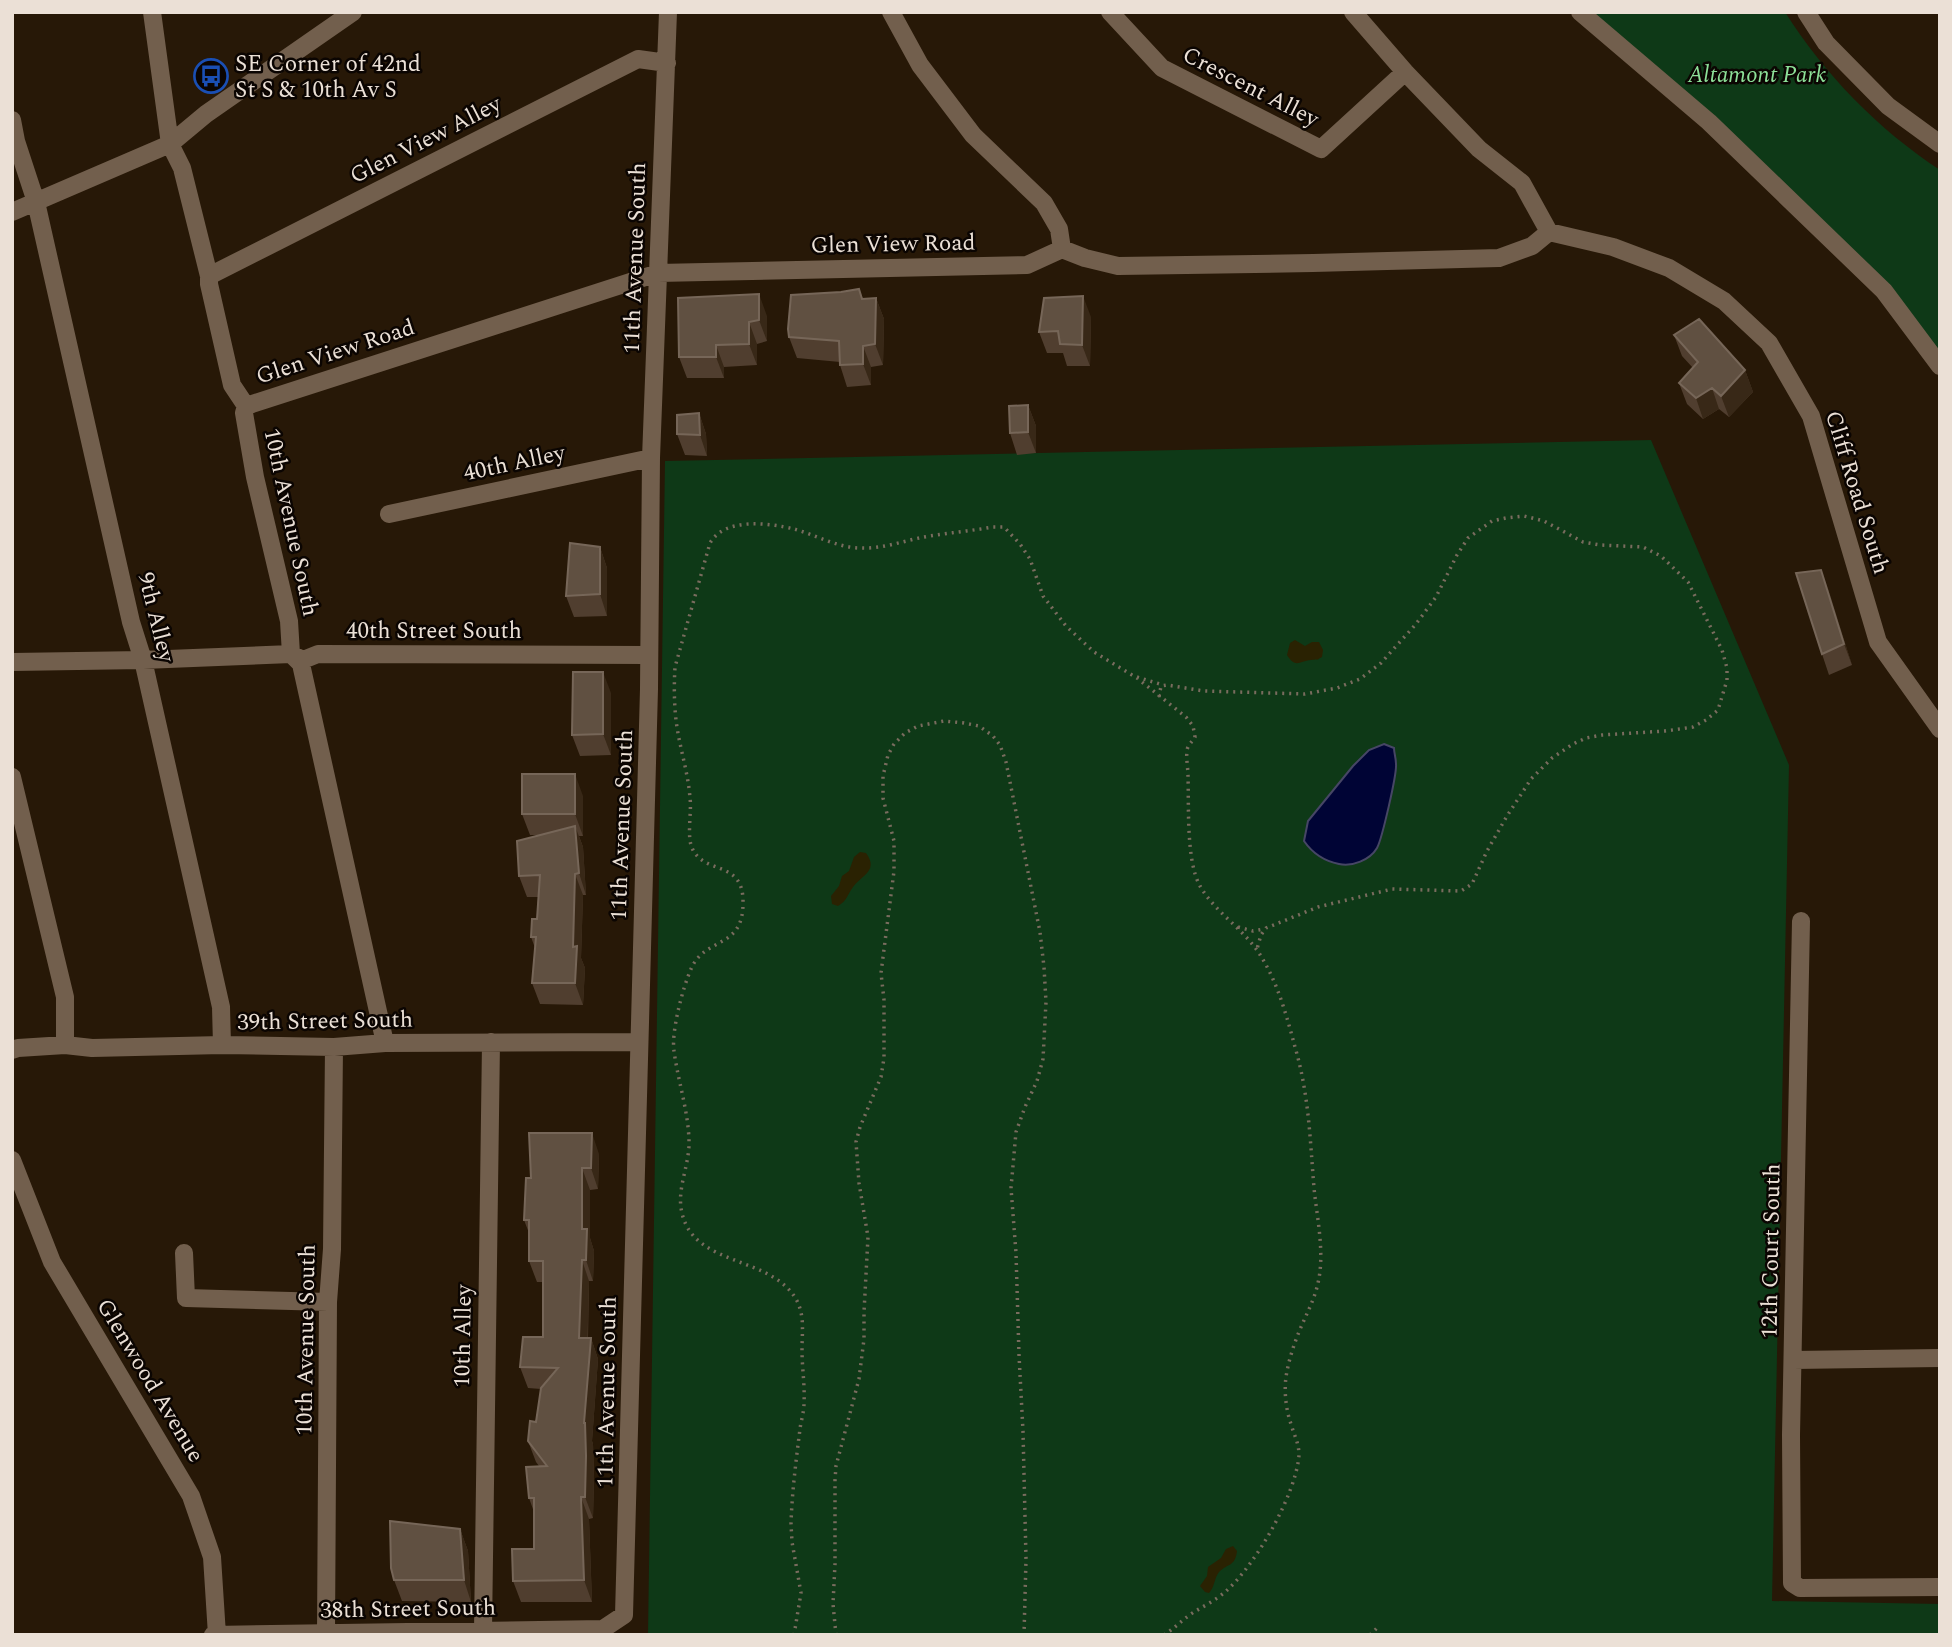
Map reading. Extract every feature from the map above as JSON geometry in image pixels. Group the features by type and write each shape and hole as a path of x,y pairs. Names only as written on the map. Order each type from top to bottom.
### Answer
{"street":[{"name":"10th Avenue South","path":"152,12 170,144 181,168 209,276 232,385 246,406 244,413 255,477 289,621 291,654 301,664 385,1043"},
{"path":"12,212 170,144 206,114 354,12"},
{"name":"11th Avenue South","path":"603,1629 624,1615 648,655 650,458 668,12"},
{"path":"891,12 920,65 973,135 1044,203 1059,229 1062,250 1084,258 1118,266 1314,264 1499,258 1532,246 1549,232 1522,183 1479,149 1405,72 1353,12"},
{"name":"Crescent Alley","path":"1110,12 1162,68 1321,149 1405,72"},
{"path":"1580,12 1709,122 1884,291 1940,366"},
{"path":"1806,12 1826,43 1888,106 1940,144"},
{"name":"Glen View Alley","path":"209,276 638,59 667,63"},
{"name":"9th Alley","path":"12,120 36,202 131,622 143,660 221,1007 222,1045"},
{"name":"Cliff Road South","path":"1549,232 1614,247 1669,268 1724,301 1769,343 1811,416 1878,642 1940,730"},
{"name":"Glen View Road","path":"246,406 658,273 1027,265 1062,250"},
{"name":"40th Alley","path":"389,514 650,458"},
{"name":"40th Street South","path":"12,662 291,654 303,660 318,654 648,655"},
{"path":"12,777 65,998 65,1045"},
{"name":"12th Court South","path":"1801,921 1791,1435 1792,1583 1800,1588 1940,1587"},
{"name":"10th Alley","path":"483,1631 491,1042"},
{"name":"39th Street South","path":"12,1050 65,1045 92,1048 222,1045 334,1047 385,1043 639,1042"},
{"name":"10th Avenue South","path":"326,1634 328,1302 332,1249 334,1047"},
{"name":"Glenwood Avenue","path":"12,1160 52,1262 191,1496 212,1557 215,1635"},
{"path":"184,1253 186,1298 328,1302"},
{"path":"1793,1360 1940,1358"},
{"name":"38th Street South","path":"215,1635 603,1629"}],"path":[{"path":"1132,675 1165,685 1204,691 1305,694 1338,688 1360,679 1381,663 1416,624 1436,597 1468,538 1492,521 1524,516 1544,521 1583,542 1643,547 1661,556 1688,582 1722,650 1727,680 1718,710 1693,727 1586,738 1552,758 1531,779 1487,850 1472,884 1461,891 1392,889 1318,906 1266,928 1253,931 1234,926"},
{"path":"794,1635 801,1593 791,1524 804,1403 802,1313 796,1299 775,1278 699,1243 684,1223 680,1196 689,1139 674,1051 674,1031 691,967 699,956 737,930 742,920 744,905 743,891 738,881 693,851 690,838 690,797 676,722 675,667 708,548 714,535 738,525 792,529 859,548 1004,527 1030,559 1043,596 1066,626 1094,652 1132,675 1186,717 1193,726 1195,737 1187,747 1193,865 1199,885 1257,949 1264,961 1296,1047 1311,1134 1319,1233 1319,1281 1310,1311 1290,1355 1286,1380 1286,1405 1290,1424 1298,1439 1299,1455 1287,1499 1276,1522 1242,1573 1224,1592 1164,1635"},
{"path":"1159,697 1161,687 1165,685"},
{"path":"836,1635 832,1604 836,1466 859,1379 864,1339 868,1237 859,1184 856,1143 881,1077 884,1058 881,973 894,871 894,841 883,798 883,776 888,755 905,733 918,726 944,721 979,726 1000,745 1012,782 1044,967 1046,1002 1043,1059 1016,1132 1011,1188 1023,1431 1026,1559 1024,1635"},
{"path":"1257,949 1261,934 1266,928"},
{"path":"1370,1635 1379,1626"}],"green space":[{"name":"Altamont Park","path":"1592,12 1785,12 1817,57 1854,99 1895,137 1940,170 1940,352"},
{"path":"1651,440 1789,765 1772,1601 1940,1604 1940,1635 648,1635 665,461"}],"sand":[{"path":"1295,640 1305,646 1319,642 1323,650 1322,657 1317,660 1293,662 1287,655 1290,643"},
{"path":"860,852 866,853 870,859 870,869 843,902 838,906 832,904 831,896 839,886 842,876 849,871 854,857"},
{"path":"1233,1546 1237,1551 1235,1560 1219,1572 1209,1593 1205,1592 1200,1586 1207,1576 1208,1567 1221,1558 1226,1549"}],"shaded area":[{"path":"1384,744 1394,748 1396,770 1377,848 1370,856 1355,863 1344,865 1324,859 1304,841 1308,821 1353,766 1369,750"}],"building":[{"path":"859,289 862,299 876,298 875,344 863,346 863,364 840,365 839,341 789,337 791,295"},
{"path":"759,294 759,320 749,322 749,344 716,345 716,357 679,357 678,298"},
{"path":"1083,296 1082,345 1060,344 1058,331 1039,332 1044,298"},
{"path":"1699,319 1745,370 1721,396 1712,388 1696,398 1679,383 1698,362 1674,335"},
{"path":"1028,405 1028,432 1010,433 1009,406"},
{"path":"699,413 700,435 677,434 677,415"},
{"path":"570,543 600,547 600,594 566,596"},
{"path":"1821,570 1844,644 1822,654 1796,573"},
{"path":"573,672 603,672 603,734 572,735"},
{"path":"522,774 575,774 575,814 522,814"},
{"path":"575,826 579,873 575,874 575,983 532,983 536,937 531,937 532,919 537,919 540,875 519,876 517,841"},
{"path":"529,1133 592,1133 591,1168 582,1168 582,1229 587,1229 586,1260 582,1260 579,1338 591,1338 584,1423 585,1497 581,1497 584,1580 513,1581 512,1549 534,1549 534,1498 529,1498 526,1467 547,1466 528,1441 530,1421 536,1422 541,1388 558,1368 520,1367 523,1337 543,1337 543,1261 529,1261 529,1220 524,1220 526,1178 531,1178"},
{"path":"390,1521 460,1529 464,1580 394,1580 391,1568"}],"place":[{"name":"SE Corner of 42nd St S & 10th Av S","path":"211,76"}]}
